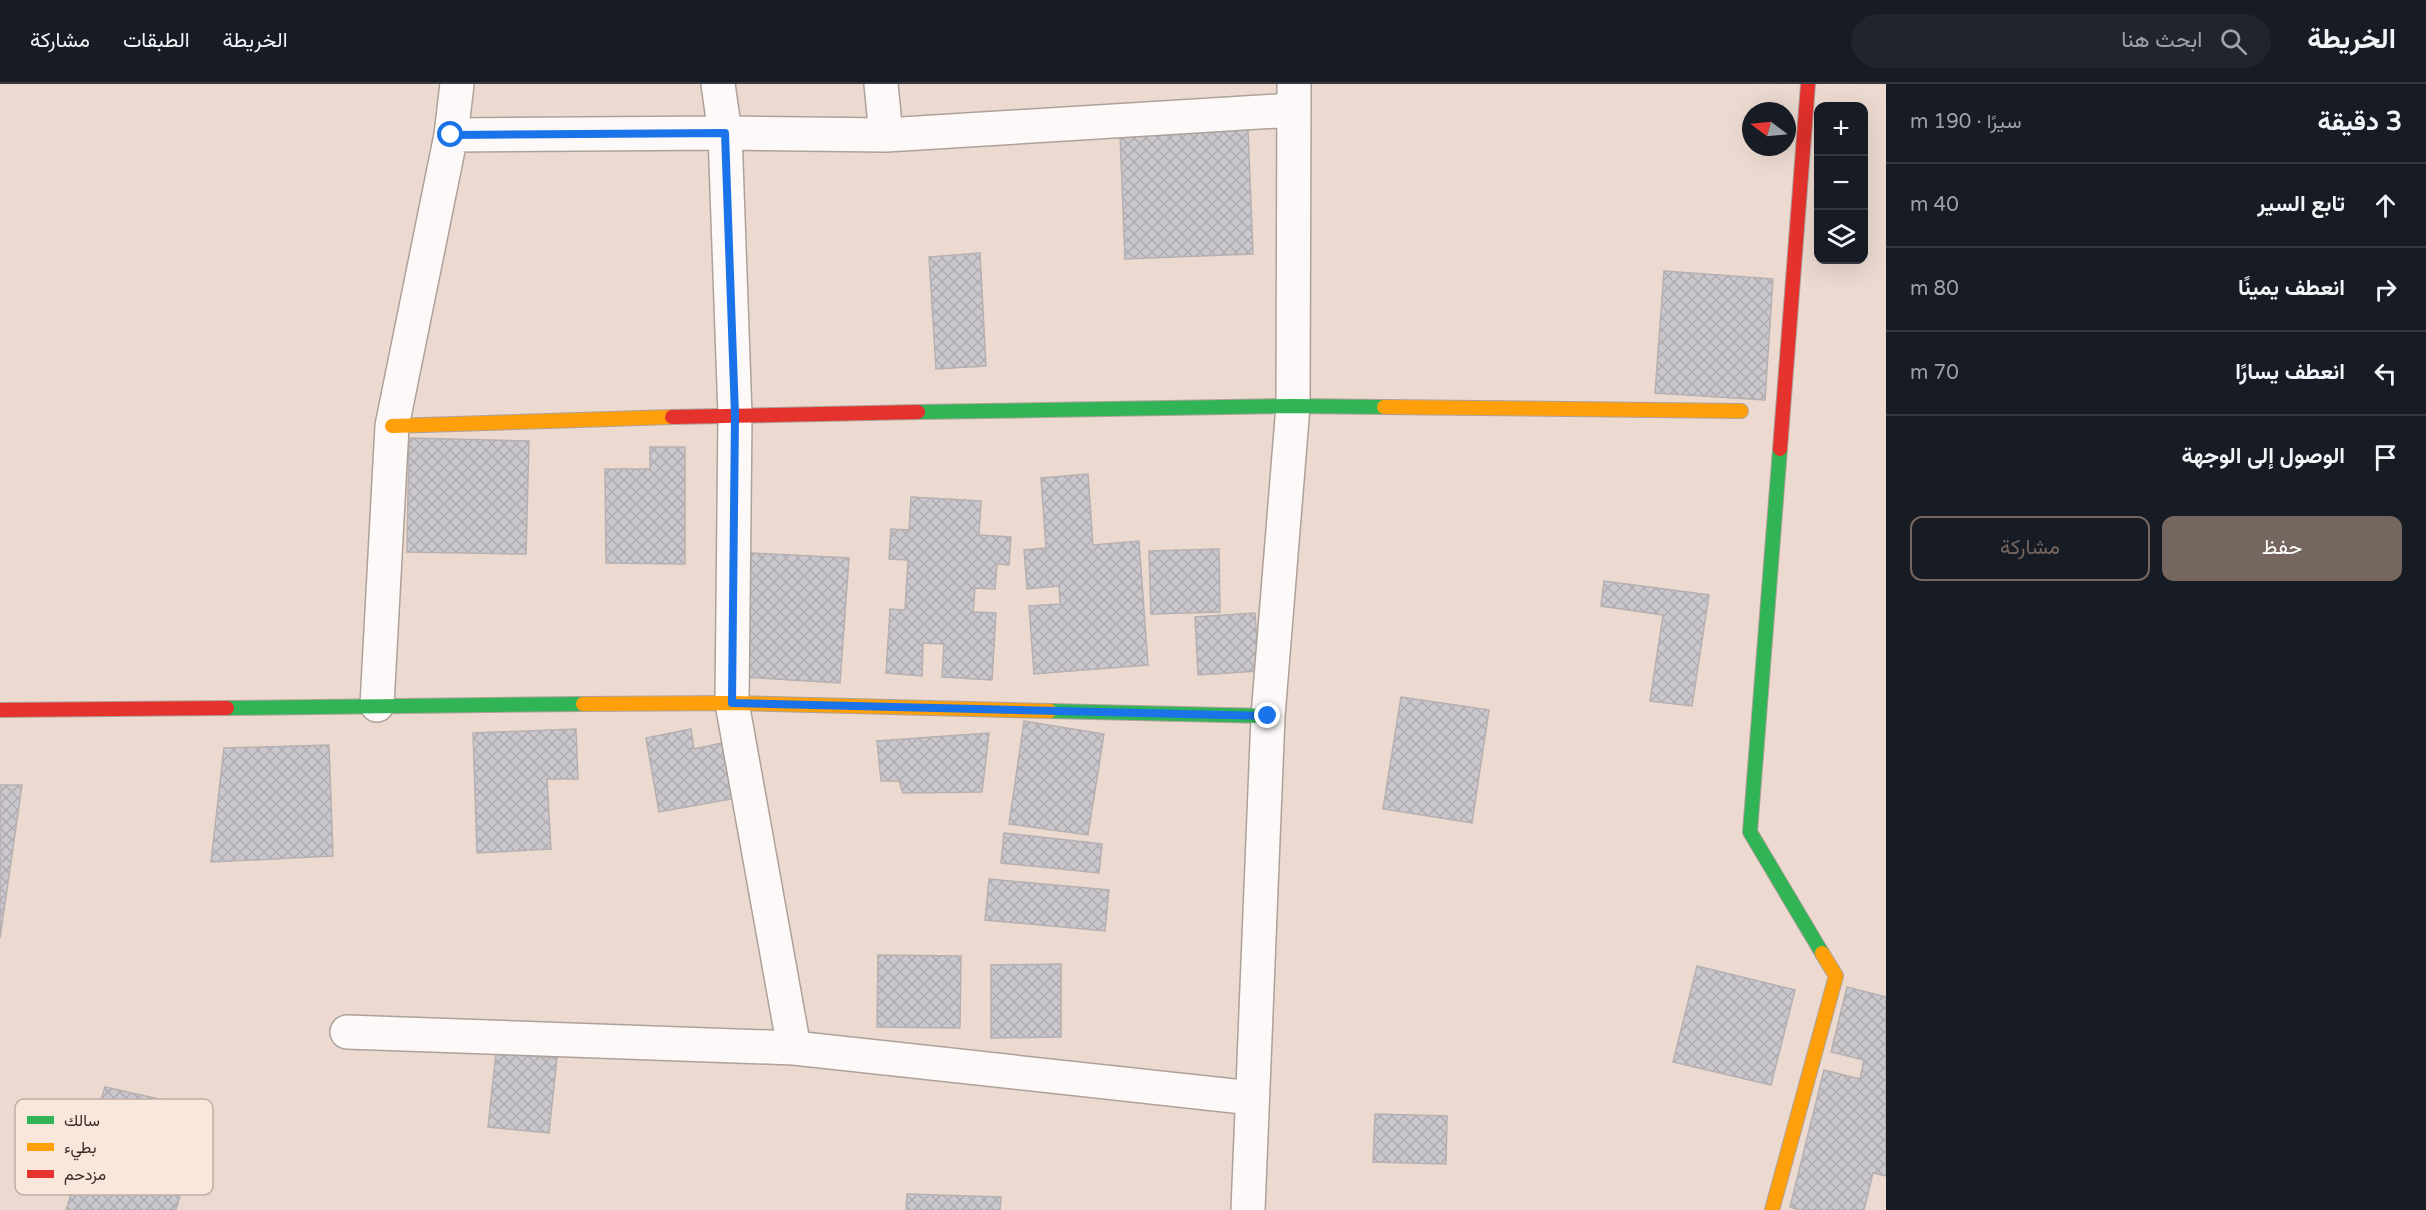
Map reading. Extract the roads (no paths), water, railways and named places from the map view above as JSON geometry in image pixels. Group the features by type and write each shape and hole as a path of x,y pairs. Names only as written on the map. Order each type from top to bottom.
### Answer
{"street":[{"path":"377,705 392,426 451,135 457,84"},
{"path":"718,84 725,133 735,415 732,703 794,1048"},
{"path":"881,84 886,135"},
{"path":"1772,1210 1836,976 1750,832 1808,84"},
{"path":"451,135 725,133 886,135 1294,97 1293,406 1268,716 1248,1210"},
{"path":"392,426 735,415 1293,406 1741,411"},
{"path":"0,710 732,703 1268,716"},
{"path":"347,1032 794,1048 1252,1098"}]}
